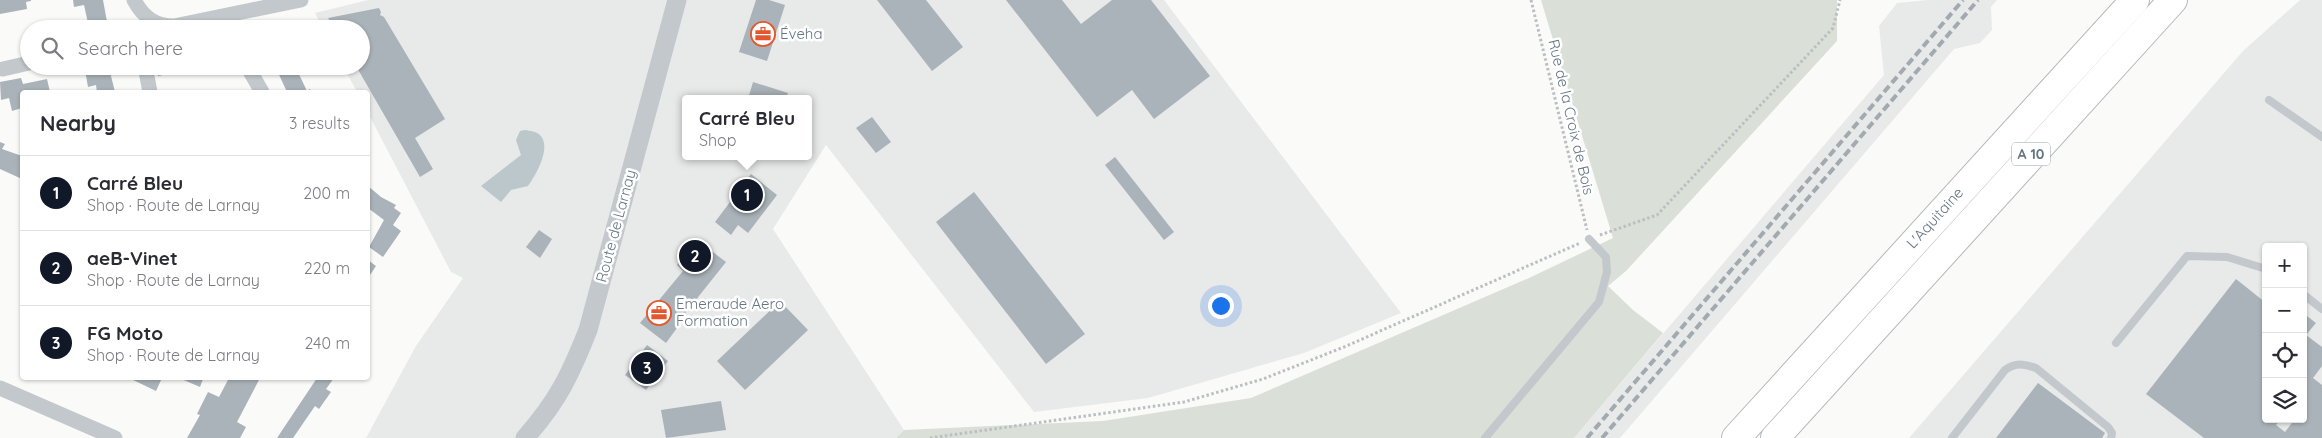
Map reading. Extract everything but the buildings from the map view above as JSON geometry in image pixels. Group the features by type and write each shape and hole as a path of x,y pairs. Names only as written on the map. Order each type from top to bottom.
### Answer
{"highway":[{"name":"L'Aquitaine","path":"1736,438 2135,0"},
{"name":"L'Aquitaine","path":"1775,438 2173,0"}],"street":[{"path":"134,0 148,20"},
{"path":"235,20 301,0"},
{"name":"Route de Larnay","path":"525,438 555,401 571,372 588,330 677,0"},
{"path":"3,70 20,65"},
{"path":"147,75 150,90"},
{"path":"252,75 261,90"},
{"path":"0,388 115,438"}],"lane":[{"path":"2269,100 2322,137"},
{"path":"1485,438 1599,302 1607,272 1606,257 1589,239"},
{"path":"2116,343 2187,256 2228,257 2262,268"},
{"path":"2307,297 2322,309"},
{"path":"1952,438 2004,370 2013,365 2023,364 2036,368 2108,427 2112,433 2111,438"}],"path":[{"name":"Rue de la Croix de Bois","path":"1531,0 1589,239"},
{"path":"930,438 1184,402 1262,379 1344,347 1589,239 1657,215 1833,28 1840,0"}],"shaded area":[{"path":"368,0 1164,0 1401,313 1304,353 1148,398 1034,412 826,145 773,229 904,430 896,438 366,438 416,346 463,278 451,272 370,117 370,90 356,90 348,75 370,75 370,20 318,20 315,13"},
{"path":"1541,0 1837,0 1837,41 1626,271 1608,286 1633,310 1663,333 1574,438 896,438 904,430 1103,421 1251,398 1529,278 1613,238"},
{"path":"1928,0 1997,0 1991,7 1992,30 1980,43 1954,49 1620,438 1574,438 1884,75 1879,26 1897,3"},
{"path":"2300,0 2322,0 2322,438 1909,438 2243,51"},
{"path":"525,130 537,133 543,140 544,154 542,161 528,186 511,190 501,202 481,186 521,155 516,140 520,131"}],"railway":[{"path":"1587,438 1963,0"},
{"path":"1602,438 1978,0"}],"place":[{"name":"Éveha","path":"763,34"},
{"name":"Carré Bleu","path":"747,195"},
{"name":"aeB-Vinet","path":"695,256"},
{"name":"Emeraude Aero Formation","path":"659,313"},
{"name":"FG Moto","path":"647,368"}]}
